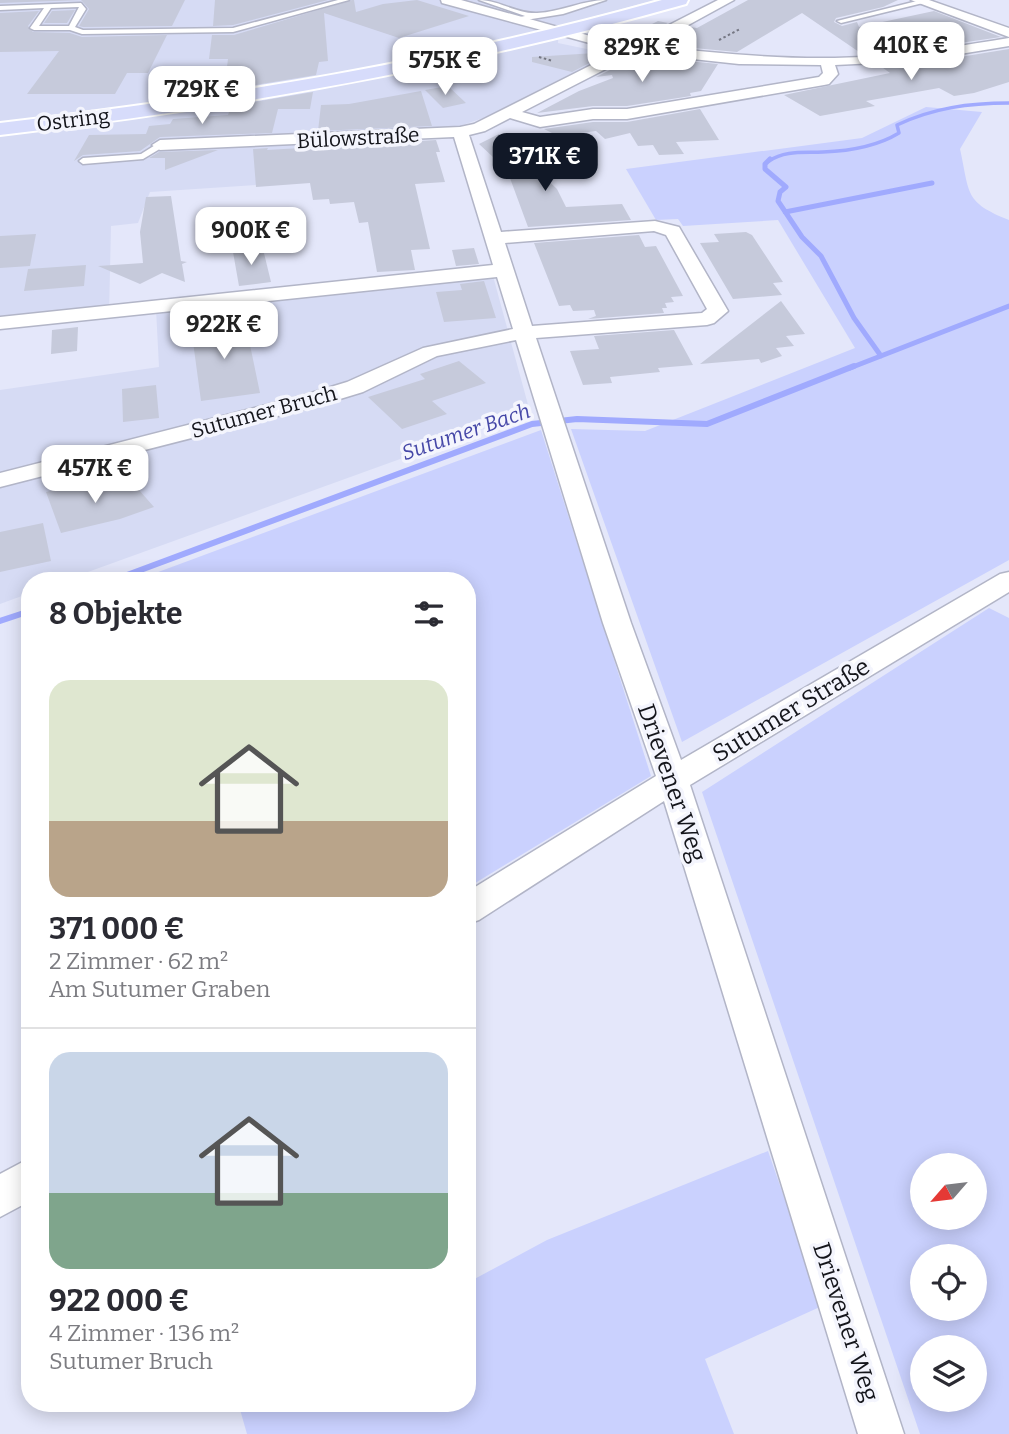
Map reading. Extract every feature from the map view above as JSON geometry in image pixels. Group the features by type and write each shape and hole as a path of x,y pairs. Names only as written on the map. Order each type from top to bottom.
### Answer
{"main road":[{"name":"Ostring","path":"0,129 188,105 348,79 562,34 680,0"}],"street":[{"path":"447,0 562,34 631,49 739,60 884,60 1009,42"},
{"name":"Bülowstraße","path":"160,145 460,132 479,128 511,114 608,59 728,0"},
{"path":"919,1 1009,33"},
{"path":"511,114 540,122 593,114 640,112 824,81 831,74 827,62"},
{"name":"Drievener Weg","path":"460,132 617,623 673,780 881,1434"},
{"name":"Sutumer Bruch","path":"0,480 309,401 355,387 430,352 478,340 524,333 707,319 718,310 673,231 654,226 494,238"},
{"path":"0,323 504,270"},
{"name":"Sutumer Straße","path":"476,904 673,780 1009,580"},
{"path":"0,1197 21,1184"}],"lane":[{"path":"50,5 34,28 71,28 82,32 233,30 346,0"},
{"path":"482,0 533,16"},
{"path":"513,20 563,12 603,0"},
{"path":"841,21 919,1"},
{"path":"0,8 83,6 71,28"},
{"path":"931,32 904,37 941,53"},
{"path":"653,38 668,42"},
{"path":"83,161 143,156 160,145"}],"path":[{"path":"719,40 740,29"},
{"path":"539,57 553,61"}],"shaded area":[{"path":"0,0 655,0 559,26 558,43 611,54 489,116 451,129 330,136 329,180 150,192 138,223 111,226 109,315 0,327"},
{"path":"926,107 982,112 960,149 968,186 971,195 984,208 1009,220 1009,560 682,742 571,429 645,431 855,348 778,220 683,226 678,219 656,220 626,169 862,138"},
{"path":"493,276 530,412 88,572 21,572 21,596 0,604 0,390 159,367 156,309"},
{"path":"541,430 651,776 476,883 476,572 158,572"},
{"path":"989,608 1009,618 1009,1434 920,1434 913,1412 987,1412 987,1335 910,1335 910,1405 702,792"},
{"path":"768,1151 822,1306 705,1359 734,1434 247,1434 241,1412 476,1412 476,1278 547,1240"}],"building":[{"path":"0,0 81,0 0,3"},
{"path":"81,0 185,0 172,26 83,27 79,26 89,9"},
{"path":"215,0 328,0 233,25 213,26"},
{"path":"352,0 356,12 383,4 417,0 469,16 399,38 324,13 328,61 319,62 316,75 250,86 236,88 240,74 226,75 228,59 209,59 212,35 234,35"},
{"path":"748,0 898,0 883,7 836,18 834,22 842,26 857,22 859,27 934,11 1001,37 939,46 921,39 936,36 930,27 898,36 919,49 862,54 802,13 737,52 672,46 675,43 672,37 690,27 697,28"},
{"path":"75,10 67,23 44,23 52,11"},
{"path":"39,11 28,26 33,32 70,33 82,37 167,35 148,73 127,73 115,94 27,94 59,51 0,52 0,13"},
{"path":"658,21 668,23 632,41 624,38"},
{"path":"1009,49 1009,82 974,93 954,96 939,88 866,101 875,106 820,116 784,95 890,73 879,65 917,64"},
{"path":"611,52 572,72 532,62 532,57"},
{"path":"638,56 718,64 701,91 690,93 691,96 627,106 593,106 537,113 579,91 613,78 612,75 596,77"},
{"path":"448,86 466,103 443,108 425,90"},
{"path":"421,91 432,126 318,131 321,105 349,104"},
{"path":"313,92 310,109 278,109 272,133 160,137 140,151 83,155 74,161 89,135 146,134 149,126 170,124 173,119 228,115 231,106"},
{"path":"700,109 719,140 676,142 684,154 659,155 653,145 638,146 630,133 605,139 596,131 558,136 544,129 593,122 627,122"},
{"path":"499,134 557,189 566,207 622,204 631,220 528,227 507,170 479,144"},
{"path":"436,140 440,152 436,152 445,182 415,184 430,249 411,250 415,270 377,272 368,222 359,223 354,202 330,204 329,199 313,200 310,183 256,187 253,149"},
{"path":"218,150 165,170 165,158 149,158 159,152"},
{"path":"171,196 181,261 187,262 182,264 185,282 162,273 140,284 98,266 143,263 140,232 146,197"},
{"path":"746,232 752,235 783,282 773,283 782,295 733,299 700,243 719,242 714,234"},
{"path":"36,234 30,266 0,268 0,236"},
{"path":"639,235 645,247 656,246 683,296 671,297 674,302 665,303 667,308 662,308 664,313 588,319 596,316 594,310 573,311 570,305 559,306 534,243"},
{"path":"474,248 479,264 456,266 452,250"},
{"path":"263,249 271,282 239,286 233,252"},
{"path":"86,265 84,286 24,291 28,269"},
{"path":"484,281 496,318 444,322 436,292 462,290 460,284"},
{"path":"781,301 805,334 786,336 794,346 776,348 782,356 761,363 759,359 700,364"},
{"path":"245,321 260,393 201,401 191,327"},
{"path":"78,327 77,351 51,354 52,330"},
{"path":"674,330 693,365 658,368 660,372 610,377 612,383 583,385 570,351 599,349 594,336"},
{"path":"459,361 486,383 432,401 447,414 402,429 368,397 425,379 420,374"},
{"path":"156,385 159,418 123,422 122,389"},
{"path":"91,481 97,494 132,482 154,507 120,519 61,533 46,492"},
{"path":"43,523 51,561 0,572 0,532"}],"waterway":[{"name":"Sutumer Bach","path":"769,161 788,154 843,151 872,145 899,133 897,125 938,111 965,105 1009,103"},
{"name":"Sutumer Bach","path":"770,159 765,164 765,169 786,187 780,192 778,201 785,212"},
{"path":"785,212 932,183"},
{"name":"Sutumer Bach","path":"785,212 802,237 821,256 854,318 881,356"},
{"name":"Sutumer Bach","path":"881,356 1009,306"},
{"name":"Sutumer Bach","path":"850,368 881,356"},
{"name":"Sutumer Bach","path":"135,572 532,424 577,419 707,424 854,366"},
{"name":"Sutumer Bach","path":"0,621 21,614"}]}
